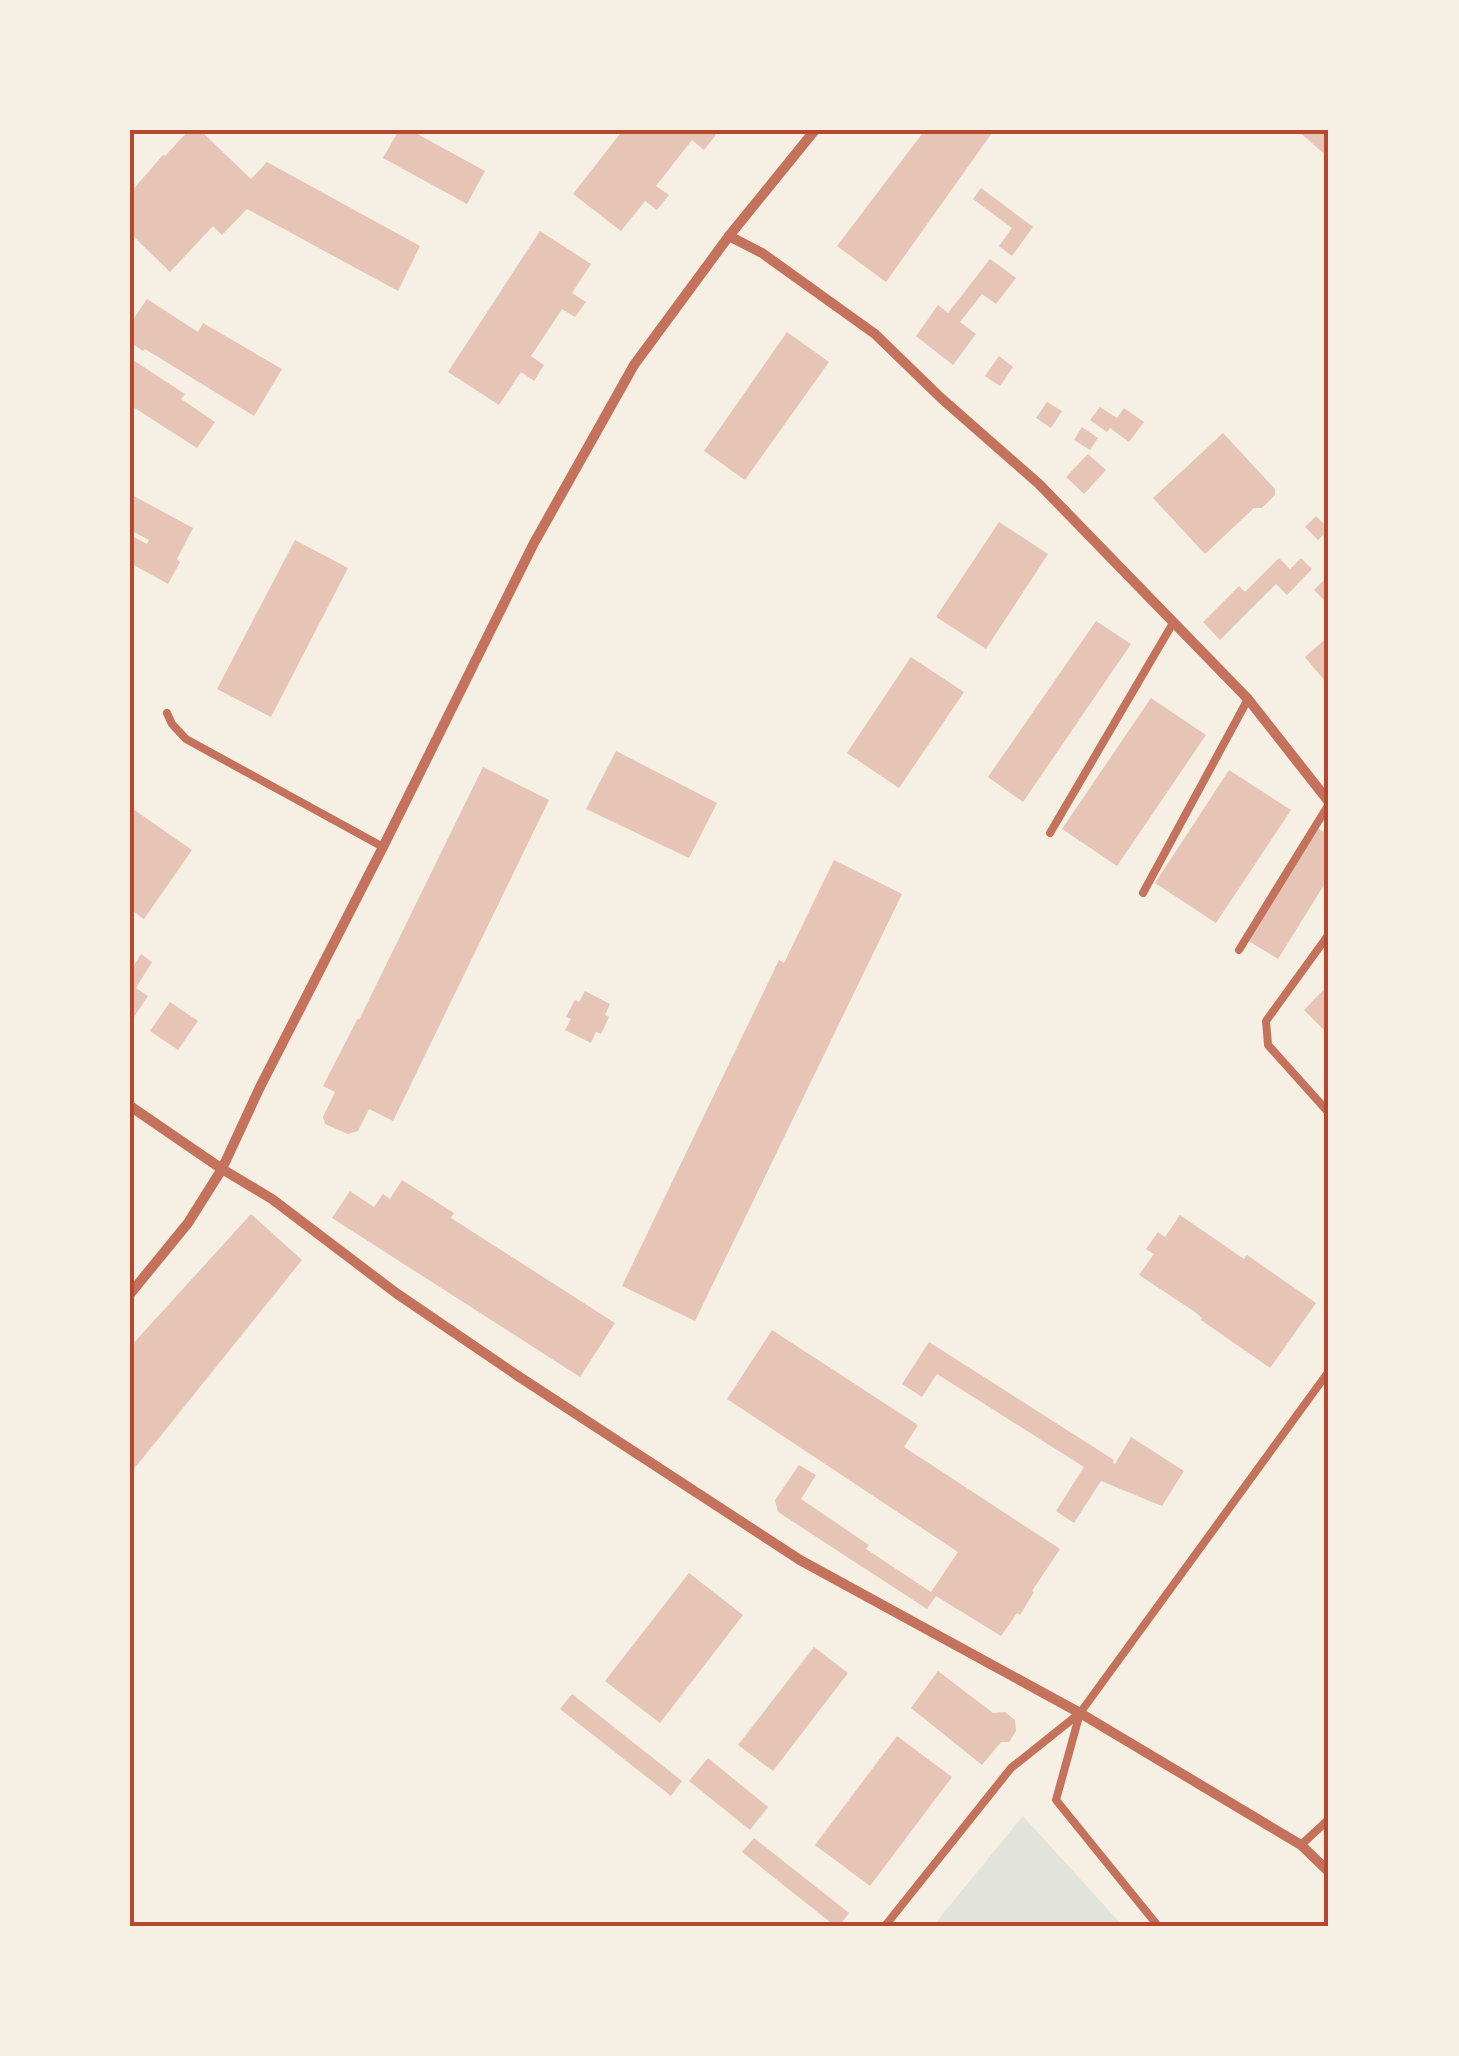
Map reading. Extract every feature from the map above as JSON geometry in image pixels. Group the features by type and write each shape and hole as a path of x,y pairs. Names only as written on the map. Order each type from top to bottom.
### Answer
{"street":[{"path":"130,1294 188,1223 222,1169 534,543 634,364 729,236 815,130"},
{"path":"729,236 762,253 875,334 1039,484 1248,699 1329,803"},
{"path":"130,1106 272,1199 396,1293 502,1366 800,1560 1080,1713 1301,1845 1329,1872"}],"lane":[{"path":"1050,834 1173,623"},
{"path":"1143,893 1248,699"},
{"path":"166,713 186,740 383,846"},
{"path":"1239,950 1329,803"},
{"path":"1329,934 1266,1021 1268,1045 1329,1113"},
{"path":"885,1926 1011,1768 1080,1713 1329,1371"},
{"path":"1080,1713 1056,1800 1158,1926"},
{"path":"1301,1845 1329,1819"}],"shaded area":[{"path":"1023,1816 1123,1926 933,1926"}],"building":[{"path":"189,130 200,130 251,179 267,162 420,246 398,291 247,209 222,235 213,226 170,272 130,233 130,193"},
{"path":"399,130 410,130 485,171 467,204 383,158"},
{"path":"623,130 709,130 716,135 704,150 692,140 656,186 669,195 657,210 645,201 621,231 573,194"},
{"path":"925,130 994,130 886,282 837,246"},
{"path":"1297,130 1329,130 1329,158"},
{"path":"981,188 1033,227 1012,256 999,246 1012,228 973,199"},
{"path":"540,231 591,264 572,293 586,302 575,317 562,309 531,356 544,365 534,381 521,372 499,405 448,372"},
{"path":"990,259 1016,278 996,304 982,294 960,322 976,334 953,365 916,336 938,305 948,313"},
{"path":"147,299 198,332 203,323 282,369 254,416 130,342 130,324"},
{"path":"787,332 829,362 745,480 704,451"},
{"path":"999,356 1013,367 1000,386 985,376"},
{"path":"130,358 185,394 181,399 215,422 197,448 130,405"},
{"path":"1047,402 1062,411 1051,428 1036,418"},
{"path":"1100,407 1117,418 1124,408 1144,422 1129,442 1090,420"},
{"path":"1082,427 1098,438 1090,450 1074,440"},
{"path":"1223,433 1275,489 1275,495 1262,508 1254,508 1205,554 1153,498"},
{"path":"1088,454 1106,470 1084,494 1066,477"},
{"path":"130,494 193,528 168,584 130,563 130,535 147,544 149,540 130,530"},
{"path":"1316,516 1329,529 1318,540 1305,527"},
{"path":"999,522 1048,554 986,649 936,617"},
{"path":"295,540 348,568 271,717 217,689"},
{"path":"1279,558 1290,569 1301,558 1312,569 1287,595 1276,584 1220,640 1203,622 1239,586 1245,592"},
{"path":"1329,575 1329,605 1314,590"},
{"path":"1096,621 1131,644 1023,802 988,777"},
{"path":"1329,636 1329,686 1305,657"},
{"path":"911,657 964,692 899,788 847,753"},
{"path":"1151,698 1206,735 1117,866 1062,829"},
{"path":"616,751 717,803 689,858 586,809"},
{"path":"483,767 549,800 393,1121 369,1109 358,1131 348,1134 325,1124 323,1117 335,1092 323,1086"},
{"path":"1229,770 1291,810 1216,923 1155,883"},
{"path":"130,807 192,850 144,919 130,909"},
{"path":"1317,828 1329,835 1329,877 1278,959 1247,940"},
{"path":"834,860 902,894 695,1321 622,1286 779,960 784,963"},
{"path":"141,954 152,962 136,988 148,996 134,1017 130,1015 130,972"},
{"path":"1329,984 1329,1035 1304,1010"},
{"path":"585,991 610,1004 601,1034 596,1032 591,1043 565,1030 571,1019 566,1017"},
{"path":"170,1002 198,1021 178,1050 150,1031"},
{"path":"402,1180 454,1213 451,1218 615,1323 580,1377 332,1218 350,1191 374,1207 383,1194 390,1199"},
{"path":"251,1214 302,1260 130,1474 130,1347"},
{"path":"1180,1215 1316,1303 1270,1368 1139,1275 1154,1254 1146,1249 1158,1232 1165,1237"},
{"path":"772,1330 918,1425 904,1447 1060,1549 1020,1615 1017,1613 1001,1636 936,1596 927,1609 778,1512 775,1500 799,1465 816,1475 801,1499 931,1592 958,1552 727,1399"},
{"path":"929,1342 1114,1460 1113,1463 1131,1437 1184,1471 1162,1506 1101,1481 1074,1523 1056,1511 1084,1467 937,1374 922,1397 902,1384"},
{"path":"689,1573 743,1615 660,1723 605,1681"},
{"path":"814,1647 848,1673 773,1771 738,1745"},
{"path":"938,1671 993,1713 1005,1712 1015,1720 1016,1731 1009,1742 1001,1742 982,1765 911,1708"},
{"path":"572,1694 682,1781 671,1796 560,1709"},
{"path":"897,1736 952,1777 870,1886 815,1845"},
{"path":"708,1758 768,1807 750,1830 689,1781"},
{"path":"754,1838 849,1913 839,1926 742,1852"}]}
